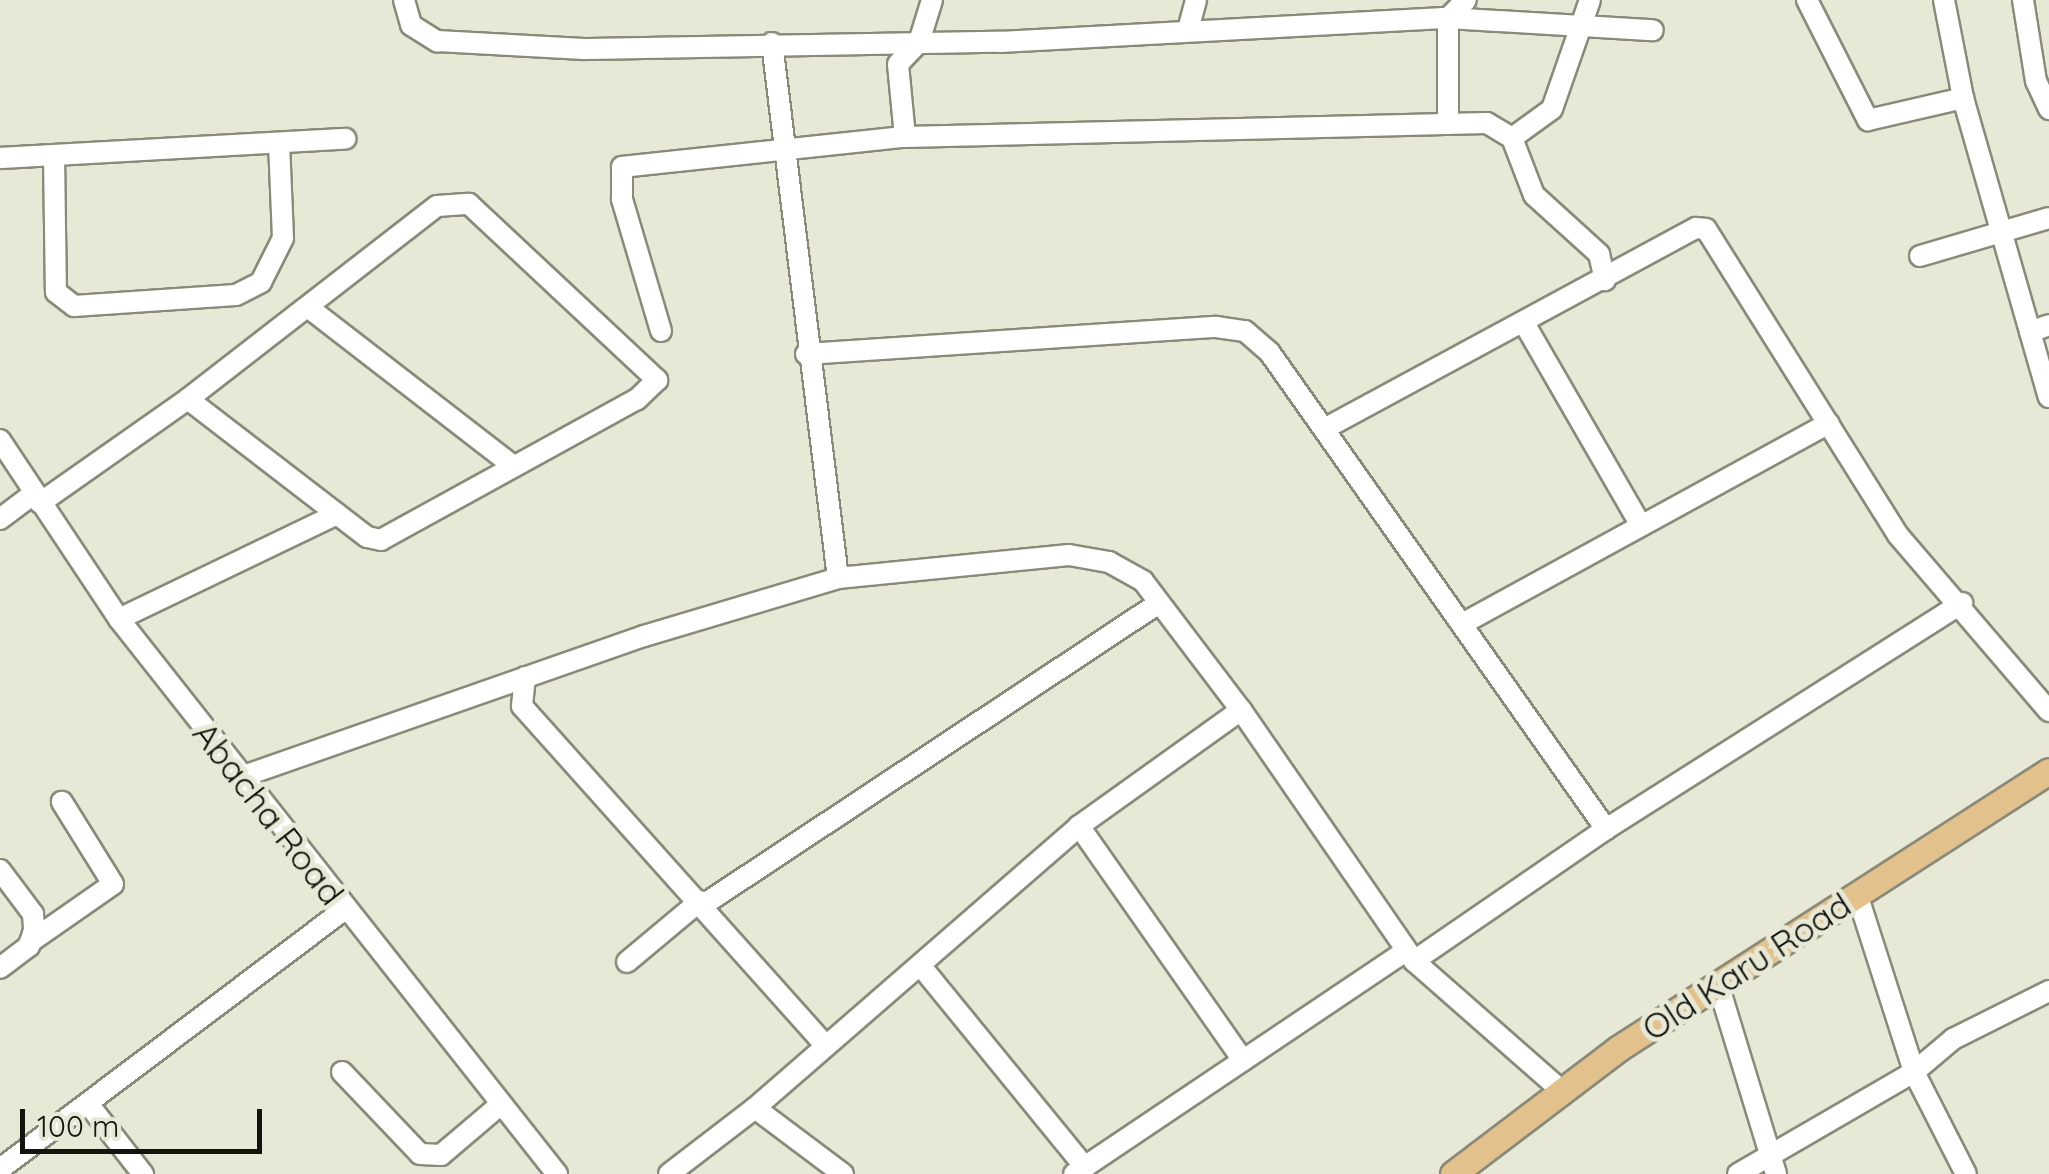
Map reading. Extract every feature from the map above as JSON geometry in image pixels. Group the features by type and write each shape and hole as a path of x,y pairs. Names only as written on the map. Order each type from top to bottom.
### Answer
{"main road":[{"name":"Old Karu Road","path":"1466,1170 1564,1093 1718,984 2049,771"}],"street":[{"path":"404,0 411,25 437,41 584,48 919,42 1448,18 1583,22 1653,30"},
{"path":"905,137 898,64 919,42 932,0"},
{"path":"1188,30 1196,0"},
{"path":"1448,124 1448,18 1466,0"},
{"path":"1512,138 1552,110 1590,0"},
{"path":"1807,0 1868,120 1963,98"},
{"path":"1944,0 1963,98 2001,234 2039,329 2049,397"},
{"path":"2049,13 2024,7 2036,80 2049,109"},
{"path":"772,43 780,147 838,578"},
{"path":"662,331 622,199 622,167 780,147 905,137 1487,123 1512,138 1534,195 1600,254 1605,280"},
{"path":"0,158 345,139"},
{"path":"54,155 56,292 74,306 236,296 262,282 283,238 279,143"},
{"path":"0,519 188,398 437,206 469,204 657,380 637,400 511,464 390,537 367,537 188,398"},
{"path":"1920,256 2049,218"},
{"path":"1324,429 1696,228 1706,229 1898,535 1962,603 2049,711"},
{"path":"309,308 511,464"},
{"path":"1524,323 1641,526"},
{"path":"806,354 1216,326 1245,331 1270,353 1606,829"},
{"path":"1462,624 1829,423"},
{"name":"Abacha Road","path":"0,440 120,620 344,910 557,1174"},
{"path":"120,620 337,514"},
{"path":"242,777 525,676 838,578 1069,556 1109,562 1143,580 1242,710 1410,956 1564,1093"},
{"path":"627,962 702,903 1158,602"},
{"path":"920,965 1080,1170 1243,1060 1962,603"},
{"path":"522,706 525,676"},
{"path":"482,692 522,706 825,1044"},
{"path":"668,1174 755,1108 1079,826 1242,710"},
{"path":"0,968 113,884 62,802"},
{"path":"1079,826 1243,1060"},
{"path":"0,870 33,914 30,942"},
{"path":"1857,894 1914,1072 1966,1174"},
{"path":"0,1170 344,910"},
{"path":"1718,984 1776,1174"},
{"path":"1738,1174 1914,1072 1953,1039 2049,991"},
{"path":"342,1072 420,1154 440,1155 500,1104"},
{"path":"89,1104 143,1174"},
{"path":"755,1108 843,1174"}]}
